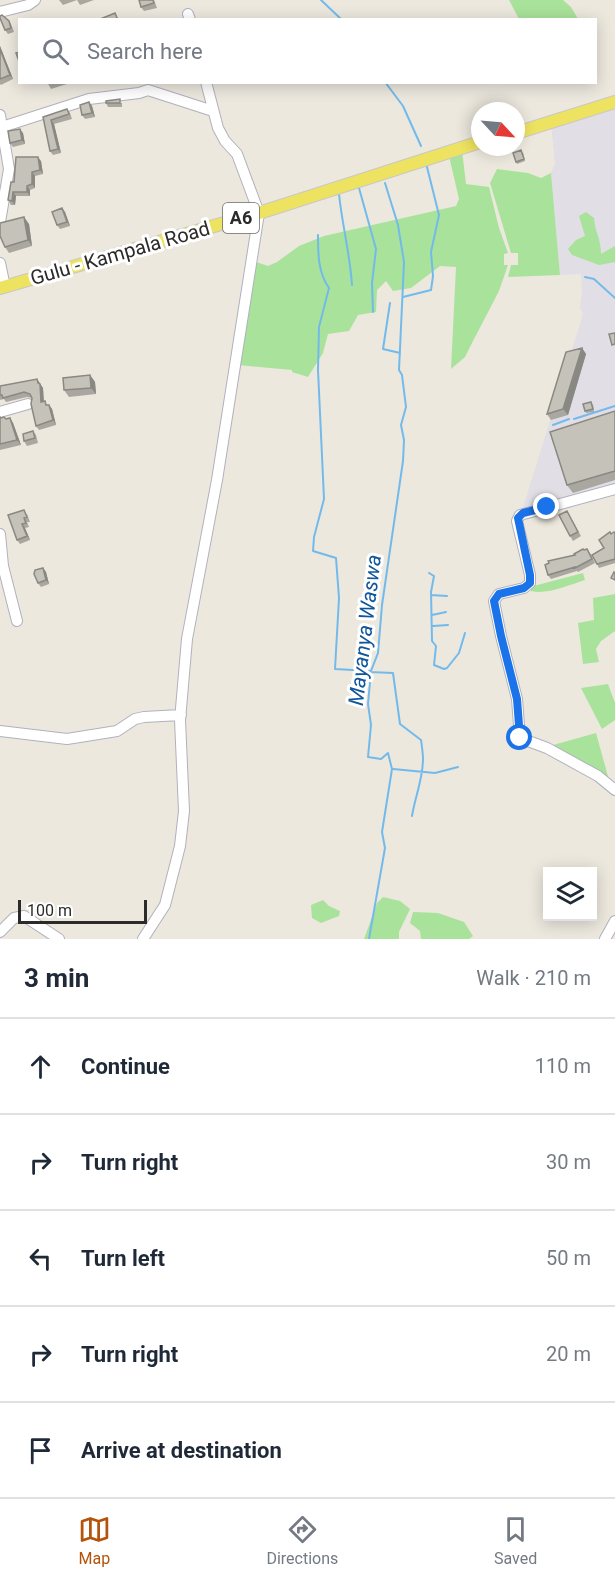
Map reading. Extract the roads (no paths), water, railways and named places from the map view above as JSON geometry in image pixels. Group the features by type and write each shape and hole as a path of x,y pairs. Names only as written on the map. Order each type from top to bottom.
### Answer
{"main road":[{"path":"525,130 615,102"},
{"name":"Gulu - Kampala Road","path":"2,287 259,213 471,145"}],"street":[{"path":"0,12 28,5 35,0"},
{"path":"163,95 164,84"},
{"path":"143,939 165,905 180,846 184,812 181,715 187,639 217,480 259,213 237,154 225,141 218,128 206,84"},
{"path":"2,127 89,99 148,90 213,111"},
{"path":"0,115 9,169 0,222"},
{"path":"0,263 2,287"},
{"path":"0,412 28,404"},
{"path":"615,489 520,515 517,521 530,583 524,588 499,594 494,601 517,699 520,738 547,748 597,776 615,790"},
{"path":"0,534 3,566 17,621"},
{"path":"0,731 67,739 117,731 135,719 144,717 181,715"},
{"path":"0,932 14,918 24,916 59,939"},
{"path":"605,939 615,921"}],"waterway":[{"name":"Mayanya Waswa","path":"321,0 340,18"},
{"name":"Mayanya Waswa","path":"386,84 403,106 421,146"},
{"name":"Mayanya Waswa","path":"403,297 431,290 433,276 431,252 439,215 426,163"},
{"name":"Mayanya Waswa","path":"369,939 385,848 382,832 392,769 388,753 381,759 368,757 371,725 368,704 371,671 378,653 382,605 403,461 404,440 401,425 406,407 402,375 399,370 404,262 398,225 385,183"},
{"path":"359,188 376,249 372,283 373,312"},
{"path":"339,194 352,285"},
{"path":"318,235 321,269 329,288 319,327 318,370 324,499 314,537 313,551 336,558 339,598 335,669 370,671"},
{"path":"585,277 594,279 615,298"},
{"path":"390,303 383,349 400,353"},
{"path":"574,419 615,406"},
{"path":"553,425 569,419"},
{"path":"429,573 434,576 431,592 432,641 436,646 434,665 447,668 459,653 465,633"},
{"path":"431,595 447,596"},
{"path":"432,615 446,612"},
{"path":"433,626 448,625"},
{"path":"370,672 393,673 400,724 421,740 423,766 412,816"},
{"path":"393,769 435,773 458,767"}]}
